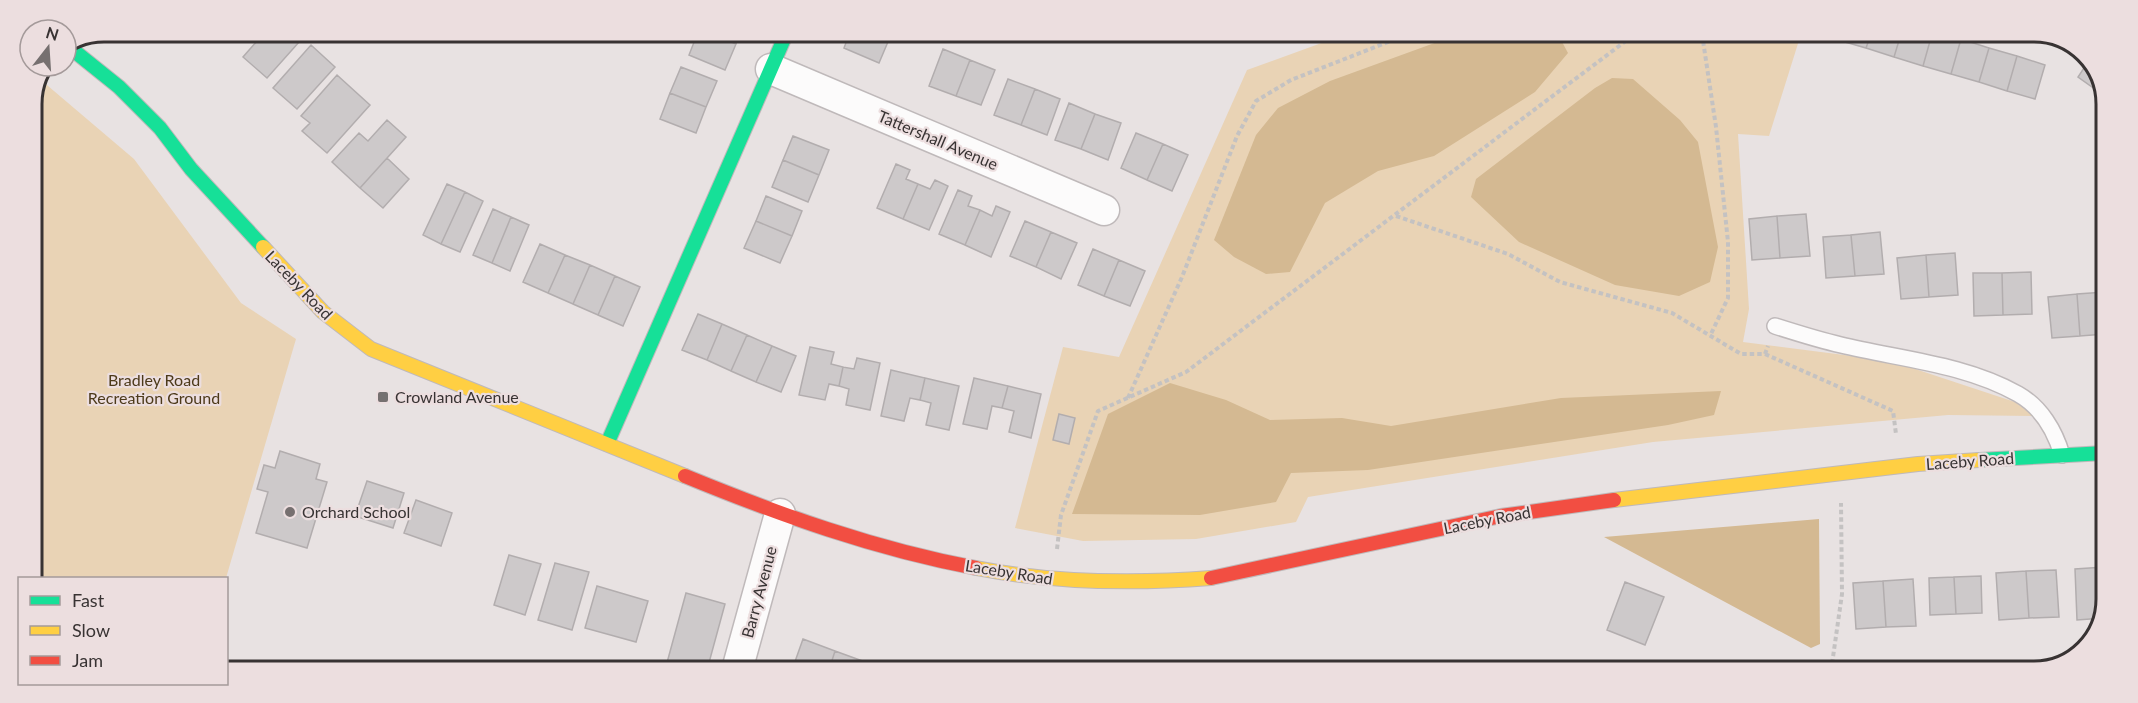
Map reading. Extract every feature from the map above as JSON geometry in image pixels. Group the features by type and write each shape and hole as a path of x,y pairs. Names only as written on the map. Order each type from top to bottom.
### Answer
{"main road":[{"path":"607,444 783,42"},
{"name":"Laceby Road","path":"78,54 119,87 160,129 191,169 323,312 371,349 780,514 882,546 954,564 1005,574 1053,579 1168,583 1211,578 1501,516 1700,488 1900,466 2096,453"}],"street":[{"name":"Tattershall Avenue","path":"771,69 1104,210"},
{"name":"Barry Avenue","path":"740,661 780,514"}],"lane":[{"path":"1775,326 1840,345 1936,365 1993,383 2019,394 2040,413 2055,433 2062,455"}],"path":[{"path":"1128,398 1182,277 1237,136 1256,101 1291,80 1388,42"},
{"path":"1053,579 1061,515 1098,411 1186,372 1623,42"},
{"path":"1703,42 1716,127 1728,242 1728,298 1710,336"},
{"path":"1395,215 1508,254 1560,282 1672,313 1741,354 1765,354 1893,411 1900,466"},
{"path":"1765,354 1775,326"},
{"path":"1832,661 1842,594 1841,473"}],"green space":[{"path":"1324,42 1798,42 1769,136 1738,134 1749,309 1743,342 1891,361 2015,402 2035,416 1948,415 1653,442 1308,497 1296,522 1196,539 1083,541 1015,528 1063,347 1119,357 1247,70"},
{"name":"Bradley Road Recreation Ground","path":"46,84 134,159 241,303 296,339 226,577 42,577 42,104"}],"shaded area":[{"path":"1437,42 1562,42 1568,53 1535,92 1434,156 1378,171 1325,203 1290,272 1266,274 1234,257 1214,240 1256,135 1278,108 1330,81"},
{"path":"1612,78 1633,79 1680,120 1698,142 1718,247 1710,282 1679,296 1615,285 1519,242 1471,197 1476,179 1595,88"},
{"path":"1170,383 1226,400 1270,420 1342,418 1391,426 1561,398 1721,391 1714,415 1668,425 1368,470 1291,473 1276,502 1200,515 1072,514 1108,414"},
{"path":"1819,519 1820,644 1811,648 1604,537"}],"building":[{"path":"256,42 299,42 267,78 243,57"},
{"path":"694,42 736,44 725,70 689,55"},
{"path":"846,42 888,42 879,63 844,48"},
{"path":"1845,42 1868,42 1866,48"},
{"path":"1868,42 1899,42 1894,57 1866,48"},
{"path":"1899,42 1930,42 1923,66 1894,57"},
{"path":"1930,42 1960,42 1951,74 1923,66"},
{"path":"1960,42 1970,42 1989,48 1979,82 1951,74"},
{"path":"311,45 335,67 297,109 273,88"},
{"path":"1989,48 2017,56 2007,91 1979,82"},
{"path":"943,49 970,60 956,96 929,86"},
{"path":"2017,56 2045,65 2035,99 2007,91"},
{"path":"970,60 995,70 981,105 956,96"},
{"path":"681,67 717,81 706,107 670,93"},
{"path":"2084,68 2094,89 2078,77"},
{"path":"337,75 370,105 327,153 302,131 310,123 301,116"},
{"path":"1008,79 1035,89 1021,125 994,115"},
{"path":"1035,89 1060,99 1047,135 1021,125"},
{"path":"670,93 706,107 696,133 660,119"},
{"path":"1069,103 1095,114 1081,149 1055,140"},
{"path":"1095,114 1121,123 1108,160 1081,149"},
{"path":"387,120 406,137 360,188 332,162 359,133 368,141"},
{"path":"1136,133 1163,144 1147,180 1121,168"},
{"path":"793,136 829,150 819,175 783,160"},
{"path":"1163,144 1188,155 1172,191 1147,180"},
{"path":"387,158 409,179 383,208 360,188"},
{"path":"783,160 819,175 808,202 772,187"},
{"path":"896,164 910,170 906,179 918,184 903,219 877,208"},
{"path":"935,180 948,186 929,230 903,219 918,184 930,189"},
{"path":"447,184 465,192 441,244 423,235"},
{"path":"958,190 972,196 968,206 980,210 965,245 939,234"},
{"path":"465,192 483,201 460,252 441,244"},
{"path":"766,196 802,211 792,236 756,221"},
{"path":"996,206 1010,212 991,257 965,245 980,210 992,216"},
{"path":"493,209 511,217 492,263 473,255"},
{"path":"1806,214 1810,256 1780,258 1777,216"},
{"path":"1777,216 1780,258 1752,260 1749,219"},
{"path":"511,217 529,225 510,271 492,263"},
{"path":"756,221 792,236 780,263 744,248"},
{"path":"1025,221 1051,232 1036,267 1010,256"},
{"path":"1051,232 1077,243 1061,279 1036,267"},
{"path":"1880,232 1884,274 1855,276 1851,235"},
{"path":"1851,235 1855,276 1826,278 1823,237"},
{"path":"540,244 565,255 548,293 523,282"},
{"path":"1093,249 1119,260 1104,296 1078,285"},
{"path":"1955,253 1958,295 1929,297 1926,255"},
{"path":"565,255 590,265 573,304 548,293"},
{"path":"1926,255 1929,297 1901,299 1897,258"},
{"path":"1119,260 1145,271 1130,306 1104,296"},
{"path":"590,265 615,276 598,315 573,304"},
{"path":"2031,272 2032,314 2003,315 2002,273"},
{"path":"1973,273 2002,273 2003,315 1974,316"},
{"path":"615,276 640,287 623,326 598,315"},
{"path":"2096,293 2096,335 2080,336 2077,294"},
{"path":"2077,294 2080,336 2052,338 2048,297"},
{"path":"698,314 722,324 707,360 682,350"},
{"path":"722,324 747,335 731,371 707,360"},
{"path":"747,335 772,346 756,382 731,371"},
{"path":"772,346 796,356 781,392 756,382"},
{"path":"810,347 834,352 831,364 843,367 839,386 829,384 825,400 799,395"},
{"path":"857,358 880,363 870,410 846,405 849,389 839,386 843,367 854,369"},
{"path":"891,370 925,378 920,400 910,398 904,421 881,416"},
{"path":"925,378 959,386 949,430 926,425 931,403 920,400"},
{"path":"974,378 1008,386 1002,408 992,406 987,429 963,424"},
{"path":"1008,386 1041,394 1031,438 1009,432 1014,411 1002,408"},
{"path":"1059,414 1075,418 1069,444 1053,440"},
{"name":"Orchard School","path":"280,451 320,464 316,479 327,482 307,548 256,533 268,492 257,489 264,465 275,468"},
{"path":"367,481 404,493 393,528 355,516"},
{"path":"416,500 452,513 441,546 404,533"},
{"path":"509,555 541,564 525,615 494,605"},
{"path":"555,563 589,572 572,630 538,620"},
{"path":"2096,568 2096,599 2093,619 2077,620 2075,569"},
{"path":"2056,570 2059,617 2029,618 2026,571"},
{"path":"2026,571 2029,618 1999,620 1996,573"},
{"path":"1981,576 1982,613 1956,614 1954,577"},
{"path":"1954,577 1956,614 1930,615 1929,578"},
{"path":"1913,579 1916,626 1886,627 1883,581"},
{"path":"1883,581 1886,627 1856,629 1853,583"},
{"path":"1625,582 1664,597 1645,645 1607,630"},
{"path":"597,586 648,601 636,642 585,628"},
{"path":"686,593 725,604 709,661 667,661"},
{"path":"803,639 835,651 832,661 795,661"},
{"path":"835,651 862,661 832,661"}],"traffic: fast":[{"path":"607,444 783,42"},
{"path":"78,54 119,87 160,128 191,169 263,247"},
{"path":"1979,460 2096,454"}],"traffic: slow":[{"path":"263,247 323,312 371,349 685,476"},
{"path":"1614,500 1918,464 1979,460"},
{"path":"976,568 1035,577 1093,581 1211,578"}],"traffic: jam":[{"path":"685,476 756,504 865,541 976,568"},
{"path":"1211,578 1501,516 1614,500"}],"place":[{"name":"Crowland Avenue","path":"383,397"},
{"name":"Orchard School","path":"290,512"}]}
